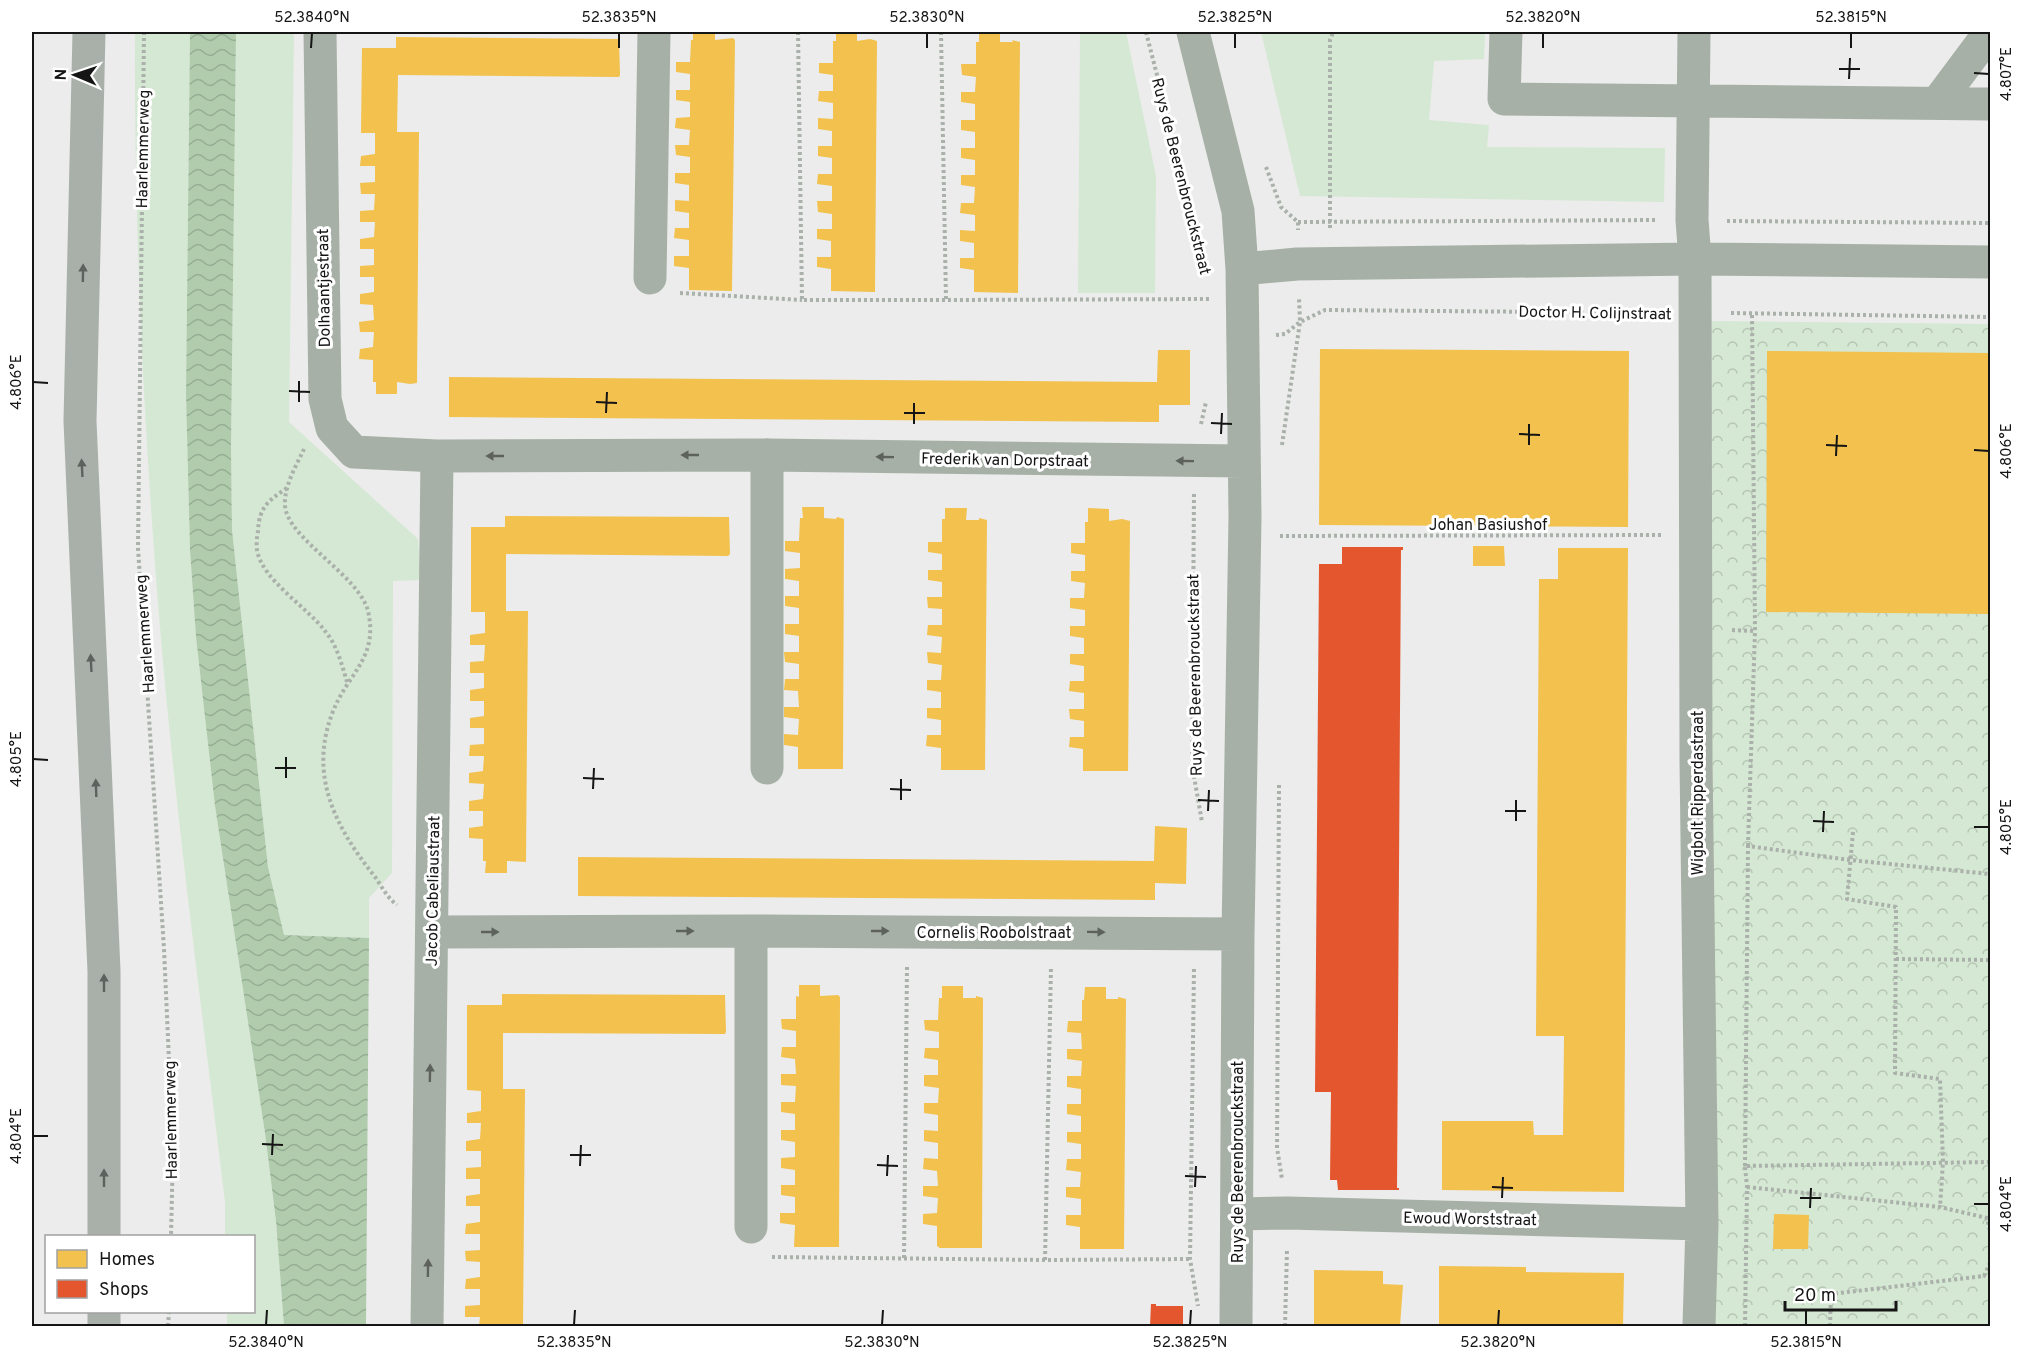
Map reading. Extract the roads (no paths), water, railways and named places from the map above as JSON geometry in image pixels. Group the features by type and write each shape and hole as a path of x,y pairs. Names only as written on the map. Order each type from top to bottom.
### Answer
{"main road":[{"path":"89,32 80,421 104,971 104,1235"}],"street":[{"name":"Dolhaantjestraat","path":"320,32 325,399 332,428 354,452 437,456"},
{"path":"650,278 654,32"},
{"name":"Ruys de Beerenbrouckstraat","path":"1193,32 1238,211 1242,269 1245,517 1238,934 1236,1326"},
{"path":"1506,32 1504,99 1694,103 1990,104"},
{"name":"Wigbolt Ripperdastraat","path":"1694,32 1692,220 1695,260 1696,760 1702,1224 1699,1326"},
{"path":"1937,103 1990,32"},
{"path":"1242,269 1297,264 1329,266 1695,260 1990,262"},
{"path":"767,455 767,768"},
{"name":"Frederik van Dorpstraat","path":"437,456 767,455 1243,461"},
{"name":"Jacob Cabeliaustraat","path":"427,1326 437,456"},
{"path":"751,931 751,1227"},
{"name":"Cornelis Roobolstraat","path":"432,932 907,931 1238,934"},
{"name":"Ewoud Worststraat","path":"1238,1214 1288,1213 1702,1224"}],"water":[{"path":"190,32 236,32 232,530 268,867 284,935 369,938 366,1326 284,1326 276,1221 265,1133 215,806 196,637 190,550 186,395"}]}
